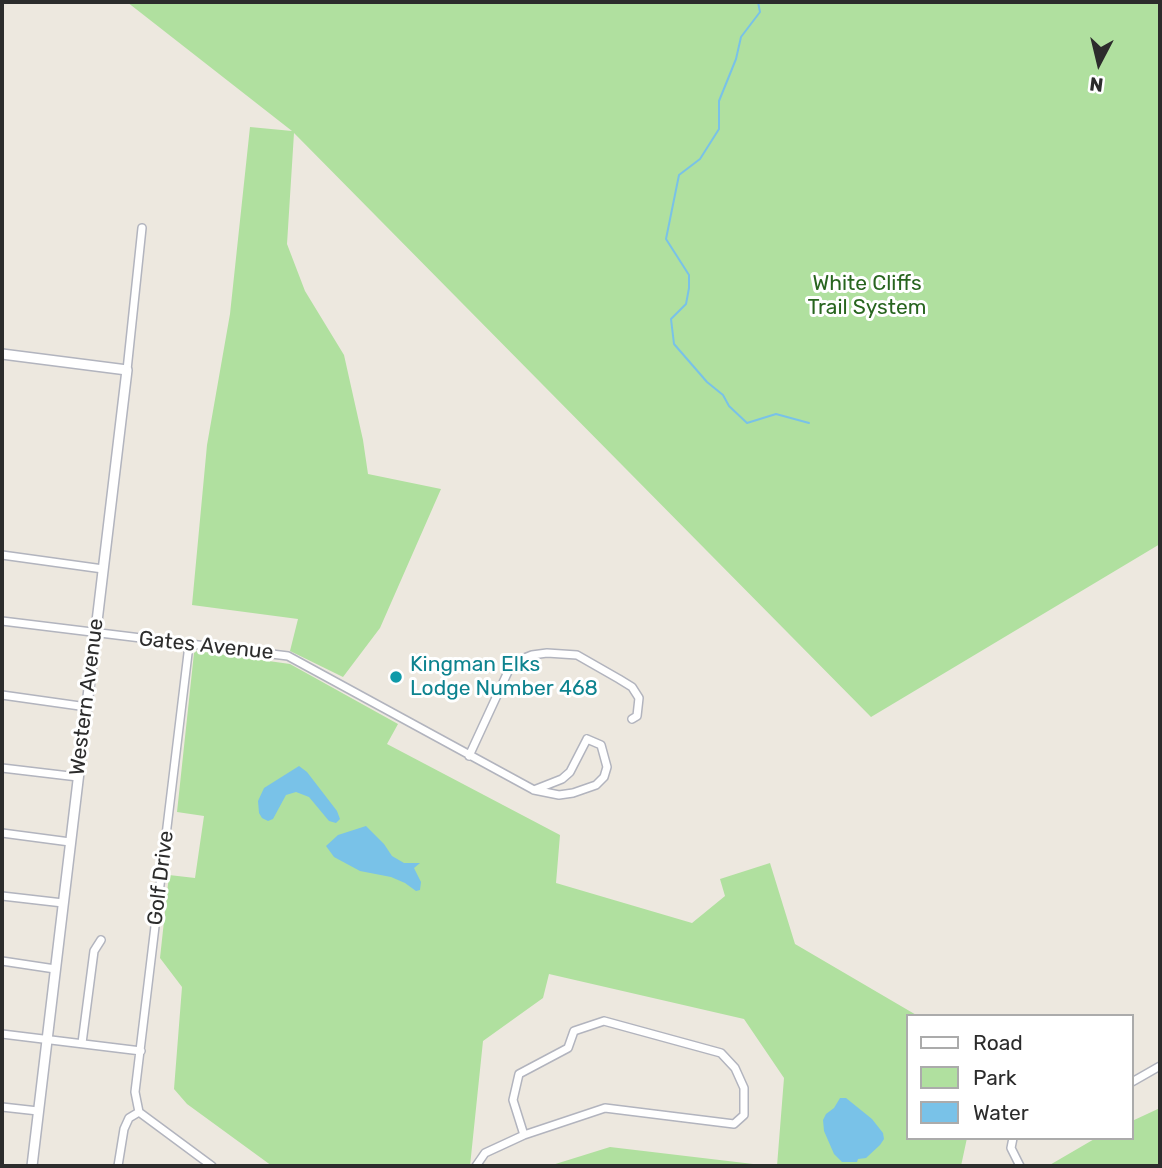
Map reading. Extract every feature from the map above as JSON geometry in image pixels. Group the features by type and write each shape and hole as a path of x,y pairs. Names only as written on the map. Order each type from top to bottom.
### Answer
{"street":[{"name":"Western Avenue","path":"32,1166 142,228"},
{"path":"2,354 127,370"},
{"path":"2,555 103,569"},
{"name":"Gates Avenue","path":"2,621 288,656 534,790"},
{"name":"Golf Drive","path":"139,1112 135,1092 188,645"},
{"path":"469,756 513,663 532,654 578,655 632,687 639,698 637,716 632,719"},
{"path":"2,695 87,707"},
{"path":"587,739 601,744 607,767 604,777 596,785 559,795 534,790 562,779 570,772 587,739"},
{"path":"2,768 78,776"},
{"path":"2,833 70,842"},
{"path":"2,896 63,903"},
{"path":"82,1043 94,951 101,940"},
{"path":"2,961 55,969"},
{"path":"476,1166 485,1153 524,1135 605,1108 734,1124 744,1115 744,1088 735,1068 721,1053 604,1021 574,1031 568,1048 519,1074 513,1100 524,1135"},
{"path":"2,1034 141,1051"},
{"path":"1134,1081 1160,1066"},
{"path":"2,1107 38,1111"},
{"path":"118,1166 124,1129 129,1118 139,1112 212,1166"},
{"path":"1013,1140 1012,1148 1020,1166"}],"green space":[{"name":"White Cliffs Trail System","path":"127,2 1160,2 1160,544 871,717 294,133 287,244 305,291 344,355 368,474 441,489 380,628 343,677 290,651 298,619 192,605 207,445 230,314 250,127 292,131"},
{"path":"197,651 290,664 398,724 387,744 560,835 556,883 692,923 725,896 720,879 770,863 795,944 915,1014 906,1014 906,1140 967,1140 961,1166 777,1166 784,1078 744,1019 549,974 543,998 483,1041 470,1166 272,1166 187,1104 174,1089 182,987 160,958 169,875 195,878 204,816 177,812 194,653"},
{"path":"1160,1108 1160,1166 1048,1166 1093,1140 1134,1140 1134,1120"},
{"path":"610,1147 770,1166 549,1166"}],"water":[{"path":"299,766 307,772 337,811 340,819 336,823 329,821 309,797 296,792 286,795 273,819 268,821 262,818 258,801 264,788"},
{"path":"366,826 392,856 404,863 420,863 414,868 421,882 420,890 416,891 391,877 360,871 334,857 326,846 338,835"},
{"path":"840,1098 846,1098 872,1119 883,1133 884,1139 880,1145 866,1158 858,1159 857,1162 842,1162 834,1154 824,1131 823,1120"}],"waterway":[{"path":"758,2 760,12 741,37 736,59 719,101 719,129 700,159 679,175 666,239 689,275 689,288 686,304 671,319 674,344 747,423 776,414 809,423"}],"place":[{"name":"Kingman Elks Lodge Number 468","path":"396,677"}]}
